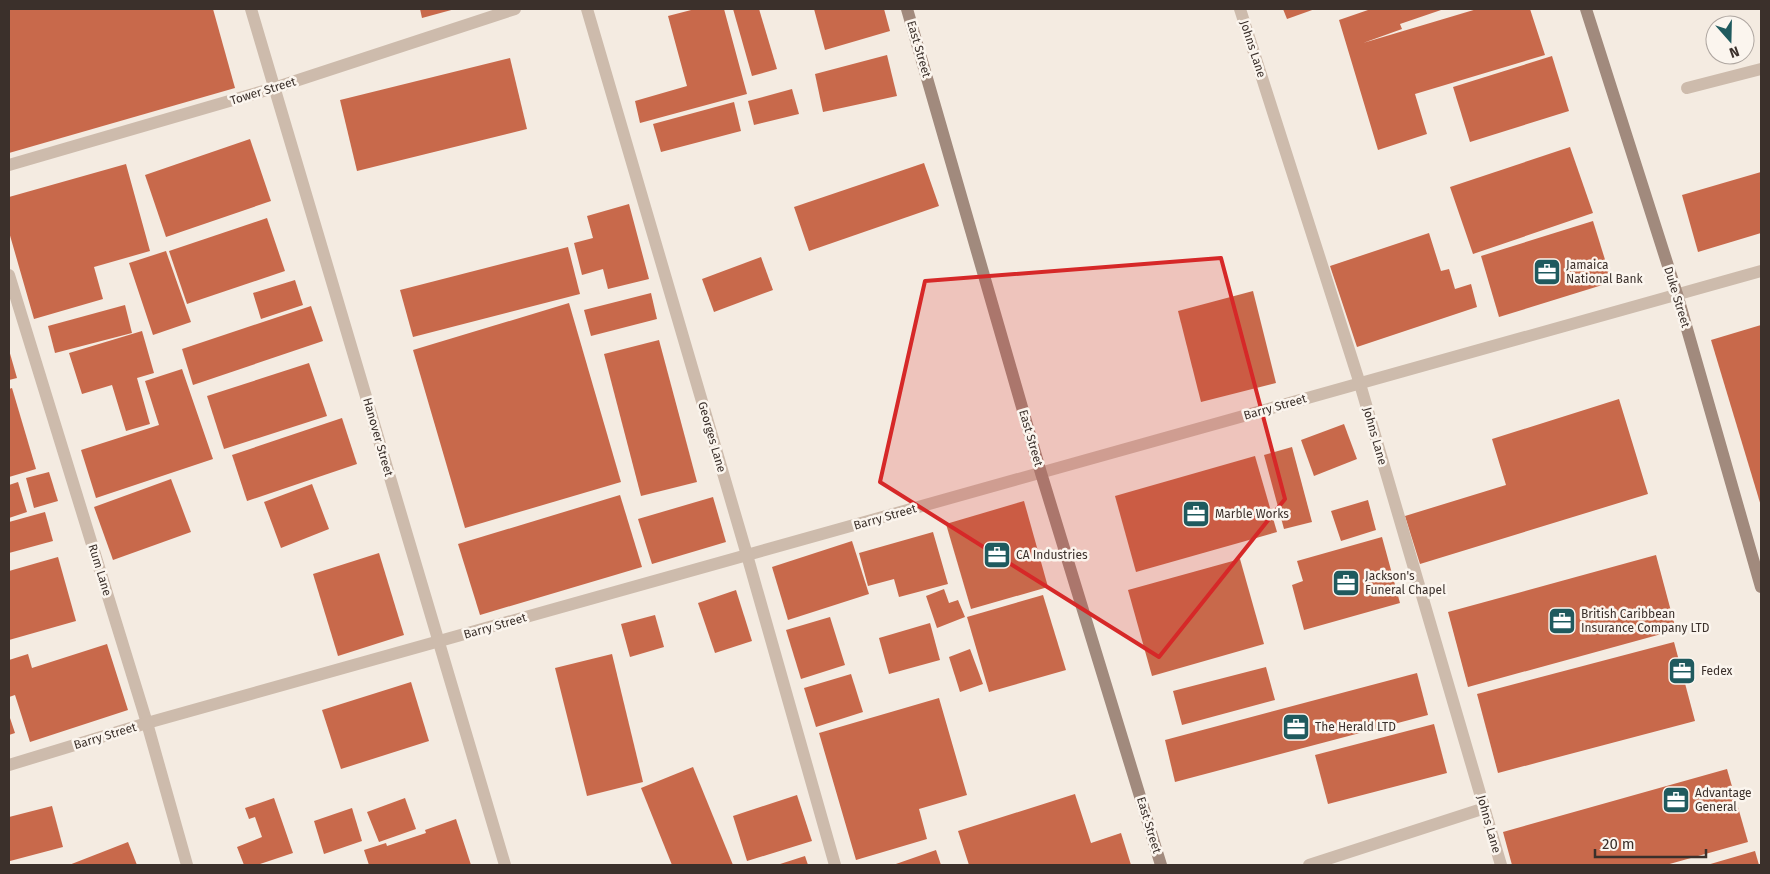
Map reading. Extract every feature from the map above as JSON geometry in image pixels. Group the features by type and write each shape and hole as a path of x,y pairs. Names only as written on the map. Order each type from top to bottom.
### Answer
{"main road":[{"name":"East Street","path":"907,9 1041,472 1161,865"},
{"name":"Duke Street","path":"1586,9 1677,294 1761,587"}],"street":[{"name":"Hanover Street","path":"251,9 505,865"},
{"name":"Tower Street","path":"9,165 274,88 515,9"},
{"name":"Georges Lane","path":"587,9 747,555 834,865"},
{"name":"Johns Lane","path":"1240,9 1360,384 1502,865"},
{"path":"1687,88 1761,69"},
{"name":"Barry Street","path":"9,765 147,722 1761,271"},
{"name":"Rum Lane","path":"9,275 147,722 187,865"},
{"path":"1309,865 1485,808"}],"highlighted area":[{"path":"1221,258 1285,499 1159,657 880,482 925,281"}],"building":[{"path":"9,9 213,9 235,88 9,153"},
{"path":"420,9 455,9 422,18"},
{"path":"695,9 724,9 747,94 640,123 635,101 687,86 668,16"},
{"path":"733,9 759,9 777,69 752,76"},
{"path":"814,9 884,9 890,31 825,50"},
{"path":"1283,9 1315,9 1287,19"},
{"path":"1367,9 1444,9 1400,24 1402,29 1363,43 1477,9 1530,9 1545,55 1415,94 1427,134 1378,150 1339,20"},
{"path":"887,55 897,96 823,112 815,74"},
{"path":"1552,56 1569,111 1470,142 1453,87"},
{"path":"510,58 527,129 357,171 340,100"},
{"path":"792,89 799,114 754,125 748,101"},
{"path":"734,102 741,131 661,152 653,124"},
{"path":"250,139 271,201 166,237 145,175"},
{"path":"1570,147 1593,213 1473,254 1450,187"},
{"path":"924,163 939,206 809,251 794,207"},
{"path":"126,164 150,251 94,267 103,299 34,319 9,232 9,197"},
{"path":"1761,172 1761,233 1698,252 1682,195"},
{"path":"629,204 649,279 608,289 603,269 582,275 574,243 593,238 587,216"},
{"path":"267,218 285,271 187,304 169,251"},
{"name":"Jamaica National Bank","path":"1593,221 1612,282 1499,317 1481,256"},
{"path":"1429,233 1441,271 1449,269 1455,289 1471,284 1477,307 1357,347 1330,266"},
{"path":"568,247 580,294 413,337 400,290"},
{"path":"166,251 191,322 153,335 129,263"},
{"path":"761,257 773,290 714,312 702,279"},
{"path":"295,280 303,305 261,319 253,293"},
{"path":"1253,291 1276,383 1201,402 1178,311"},
{"path":"651,293 657,319 591,336 584,310"},
{"path":"569,303 621,482 465,528 413,350"},
{"path":"125,305 132,333 55,353 48,326"},
{"path":"311,306 323,341 193,385 182,349"},
{"path":"1761,325 1761,506 1711,340"},
{"path":"142,331 154,373 137,378 150,424 126,431 112,385 82,394 69,353"},
{"path":"659,340 697,482 641,496 604,354"},
{"path":"9,350 17,378 9,380"},
{"path":"309,363 327,416 224,449 207,396"},
{"path":"182,369 213,459 96,498 81,450 159,425 145,381"},
{"path":"12,388 36,469 9,477 9,389"},
{"path":"1619,399 1648,494 1420,564 1405,516 1506,485 1492,439"},
{"path":"342,418 357,464 247,501 232,455"},
{"path":"1344,424 1357,459 1314,476 1301,440"},
{"path":"1292,447 1312,522 1284,529 1264,455"},
{"name":"Marble Works","path":"1255,456 1277,532 1136,572 1115,496"},
{"path":"49,472 58,501 34,508 26,478"},
{"path":"171,479 191,532 113,560 94,507"},
{"path":"18,482 27,512 9,518 9,485"},
{"path":"312,484 329,529 281,548 264,502"},
{"path":"620,495 642,567 480,615 458,544"},
{"path":"713,497 726,542 652,564 638,519"},
{"path":"1368,500 1376,530 1341,541 1331,511"},
{"name":"CA Industries","path":"1024,501 1048,587 971,609 946,524"},
{"path":"45,512 53,541 9,553 9,522"},
{"path":"933,532 948,584 899,597 894,579 868,586 859,553"},
{"name":"Jackson's Funeral Chapel","path":"1382,537 1400,603 1304,630 1292,585 1303,581 1297,561"},
{"path":"852,541 869,594 788,620 772,567"},
{"path":"379,553 404,635 338,656 313,574"},
{"name":"British Caribbean Insurance Company LTD","path":"1656,555 1676,630 1468,687 1448,612"},
{"path":"58,557 76,621 9,640 9,571"},
{"path":"1240,559 1264,644 1152,676 1128,590"},
{"path":"944,589 949,603 958,600 965,617 937,628 926,596"},
{"path":"736,590 752,641 715,653 698,603"},
{"path":"1043,595 1066,670 989,692 967,617"},
{"path":"655,615 664,647 630,657 621,624"},
{"path":"830,617 845,665 801,679 786,630"},
{"path":"930,623 940,660 889,674 879,638"},
{"path":"1674,642 1695,721 1498,773 1477,694"},
{"path":"107,644 128,710 30,742 15,695 9,697 9,660 28,654 32,668"},
{"path":"970,649 983,684 960,692 949,657"},
{"path":"612,654 643,782 587,796 555,668"},
{"path":"1266,667 1275,700 1182,725 1173,691"},
{"name":"The Herald LTD","path":"1417,673 1428,715 1175,782 1165,740"},
{"path":"851,674 863,712 816,727 804,688"},
{"path":"411,682 429,741 341,769 322,710"},
{"path":"939,698 967,795 919,809 927,839 856,860 819,733"},
{"path":"9,715 15,733 9,735"},
{"path":"1434,724 1447,773 1328,804 1315,755"},
{"path":"693,767 733,865 672,865 641,788"},
{"name":"Advantage General","path":"1727,769 1748,842 1666,865 1512,865 1503,832"},
{"path":"1075,794 1091,843 1121,833 1131,865 969,865 958,831"},
{"path":"797,795 812,841 747,861 733,816"},
{"path":"274,798 293,853 257,865 244,865 237,847 262,837 255,817 249,819 245,808"},
{"path":"405,798 416,829 379,842 367,812"},
{"path":"52,806 63,847 10,861 9,817"},
{"path":"352,808 362,841 324,854 314,821"},
{"path":"456,819 471,865 369,865 364,850 386,843 387,846 426,833 425,830"},
{"path":"128,842 137,865 69,865"},
{"path":"936,850 941,865 893,865"},
{"path":"1755,851 1759,865 1707,865"},
{"path":"805,856 808,865 777,865"}],"place":[{"name":"Jamaica National Bank","path":"1547,272"},
{"name":"Marble Works","path":"1196,514"},
{"name":"CA Industries","path":"997,555"},
{"name":"Jackson's Funeral Chapel","path":"1346,583"},
{"name":"British Caribbean Insurance Company LTD","path":"1562,621"},
{"name":"Fedex","path":"1682,671"},
{"name":"The Herald LTD","path":"1296,727"},
{"name":"Advantage General","path":"1676,800"}]}
